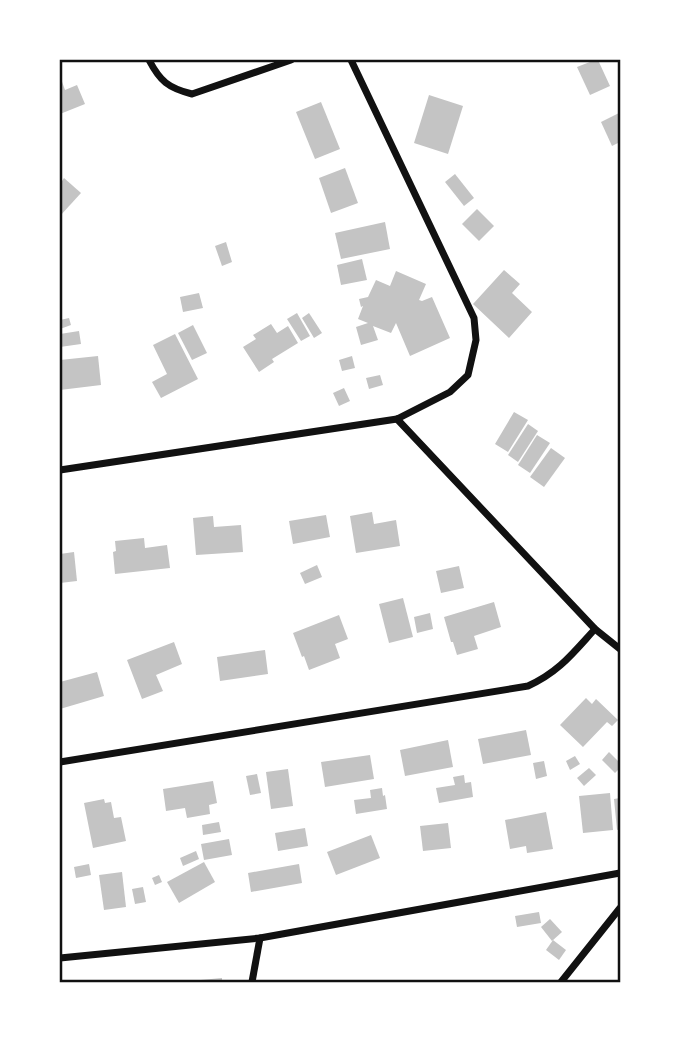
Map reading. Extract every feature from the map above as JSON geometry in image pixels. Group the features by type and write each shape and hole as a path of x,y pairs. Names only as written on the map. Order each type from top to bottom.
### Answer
{"street":[{"path":"149,60 159,78 176,90 191,94 291,60"},
{"path":"60,470 397,419 450,392 468,376 476,340 474,318 351,60"},
{"path":"397,419 596,629 621,649"},
{"path":"60,762 528,686 559,668 596,629"},
{"path":"60,958 260,938 621,873"},
{"path":"562,982 621,908"},
{"path":"252,982 260,938"}],"building":[{"path":"598,60 610,86 590,95 577,67"},
{"path":"60,76 65,90 77,85 85,104 60,114"},
{"path":"429,95 463,106 448,154 414,143"},
{"path":"321,102 340,149 315,159 296,112"},
{"path":"619,113 620,142 612,146 601,122"},
{"path":"345,168 358,203 331,213 319,178"},
{"path":"455,174 474,198 464,206 445,182"},
{"path":"64,178 81,193 60,216 60,184"},
{"path":"477,209 494,226 479,241 462,224"},
{"path":"385,222 390,249 341,259 335,233"},
{"path":"226,242 232,262 222,266 215,246"},
{"path":"362,259 367,280 341,285 337,265"},
{"path":"504,270 520,284 512,293 532,312 509,338 473,304"},
{"path":"396,271 426,284 419,300 432,297 450,338 410,356 396,323 391,333 373,326 378,340 361,345 356,327 368,323 358,319 363,306 361,307 359,299 368,297 376,280 390,286"},
{"path":"199,293 203,308 183,312 180,297"},
{"path":"297,313 310,336 301,341 287,319"},
{"path":"309,313 322,333 314,338 302,318"},
{"path":"69,318 71,325 60,329 60,320"},
{"path":"271,324 277,333 288,326 298,343 272,359 274,362 259,372 243,347 256,339 253,335"},
{"path":"193,325 207,353 192,360 178,333"},
{"path":"79,331 81,344 60,347 60,334"},
{"path":"175,334 198,379 161,398 152,382 167,374 153,345"},
{"path":"98,356 101,385 60,390 60,360"},
{"path":"352,356 355,368 342,371 339,360"},
{"path":"380,375 383,385 369,389 366,378"},
{"path":"344,388 350,401 339,406 333,393"},
{"path":"514,412 528,420 508,452 495,444"},
{"path":"528,424 538,431 518,462 508,455"},
{"path":"537,435 550,443 530,473 518,465"},
{"path":"551,448 565,458 544,487 530,477"},
{"path":"372,512 374,524 396,520 400,546 356,553 350,516"},
{"path":"326,515 330,537 293,544 289,521"},
{"path":"213,516 214,527 241,525 243,552 196,555 193,518"},
{"path":"144,538 145,548 167,545 170,568 115,574 115,541"},
{"path":"74,552 77,581 60,583 60,554"},
{"path":"317,565 322,577 305,584 300,573"},
{"path":"459,566 464,588 441,593 436,571"},
{"path":"403,598 413,637 389,643 379,604"},
{"path":"494,602 501,627 474,636 478,649 457,655 444,617"},
{"path":"430,613 433,629 417,633 414,617"},
{"path":"339,615 348,639 335,644 340,658 309,670 293,633"},
{"path":"174,642 182,664 156,675 163,691 142,699 127,660"},
{"path":"265,650 268,674 220,681 217,657"},
{"path":"97,672 104,696 60,709 60,682"},
{"path":"586,698 592,704 596,699 618,720 612,726 607,722 583,747 560,725"},
{"path":"526,730 531,755 483,764 478,739"},
{"path":"448,740 453,767 405,776 400,750"},
{"path":"609,752 620,763 620,768 615,773 602,760"},
{"path":"370,755 374,779 325,787 321,762"},
{"path":"575,756 580,764 570,770 566,761"},
{"path":"544,761 547,776 536,779 533,763"},
{"path":"589,768 596,775 584,786 577,778"},
{"path":"288,769 293,806 271,809 266,772"},
{"path":"257,774 261,793 250,795 246,776"},
{"path":"464,775 465,783 471,782 473,797 439,803 436,788 455,785 453,777"},
{"path":"213,781 217,803 209,805 210,814 187,818 185,808 166,811 163,789"},
{"path":"382,788 387,809 356,814 354,800 371,798 370,790"},
{"path":"610,793 613,830 583,833 579,796"},
{"path":"620,798 620,829 617,830 614,799"},
{"path":"104,799 105,803 111,802 114,818 121,817 126,841 93,848 84,803"},
{"path":"546,812 553,849 527,853 526,846 510,849 505,820"},
{"path":"219,822 221,832 203,835 202,825"},
{"path":"448,823 451,848 423,851 420,826"},
{"path":"305,828 308,846 278,851 275,833"},
{"path":"371,835 380,858 336,875 327,852"},
{"path":"229,839 232,855 204,860 201,844"},
{"path":"196,851 199,859 183,866 180,858"},
{"path":"204,862 215,882 179,903 167,882"},
{"path":"89,864 91,875 76,878 74,867"},
{"path":"299,864 302,883 251,892 248,873"},
{"path":"122,872 126,907 104,910 99,875"},
{"path":"159,875 162,882 155,885 152,878"},
{"path":"143,887 146,902 135,904 132,889"},
{"path":"539,912 541,923 517,927 515,916"},
{"path":"550,919 562,932 552,941 541,927"},
{"path":"553,940 566,950 559,960 546,950"},
{"path":"222,978 222,982 190,982 190,981"}]}
